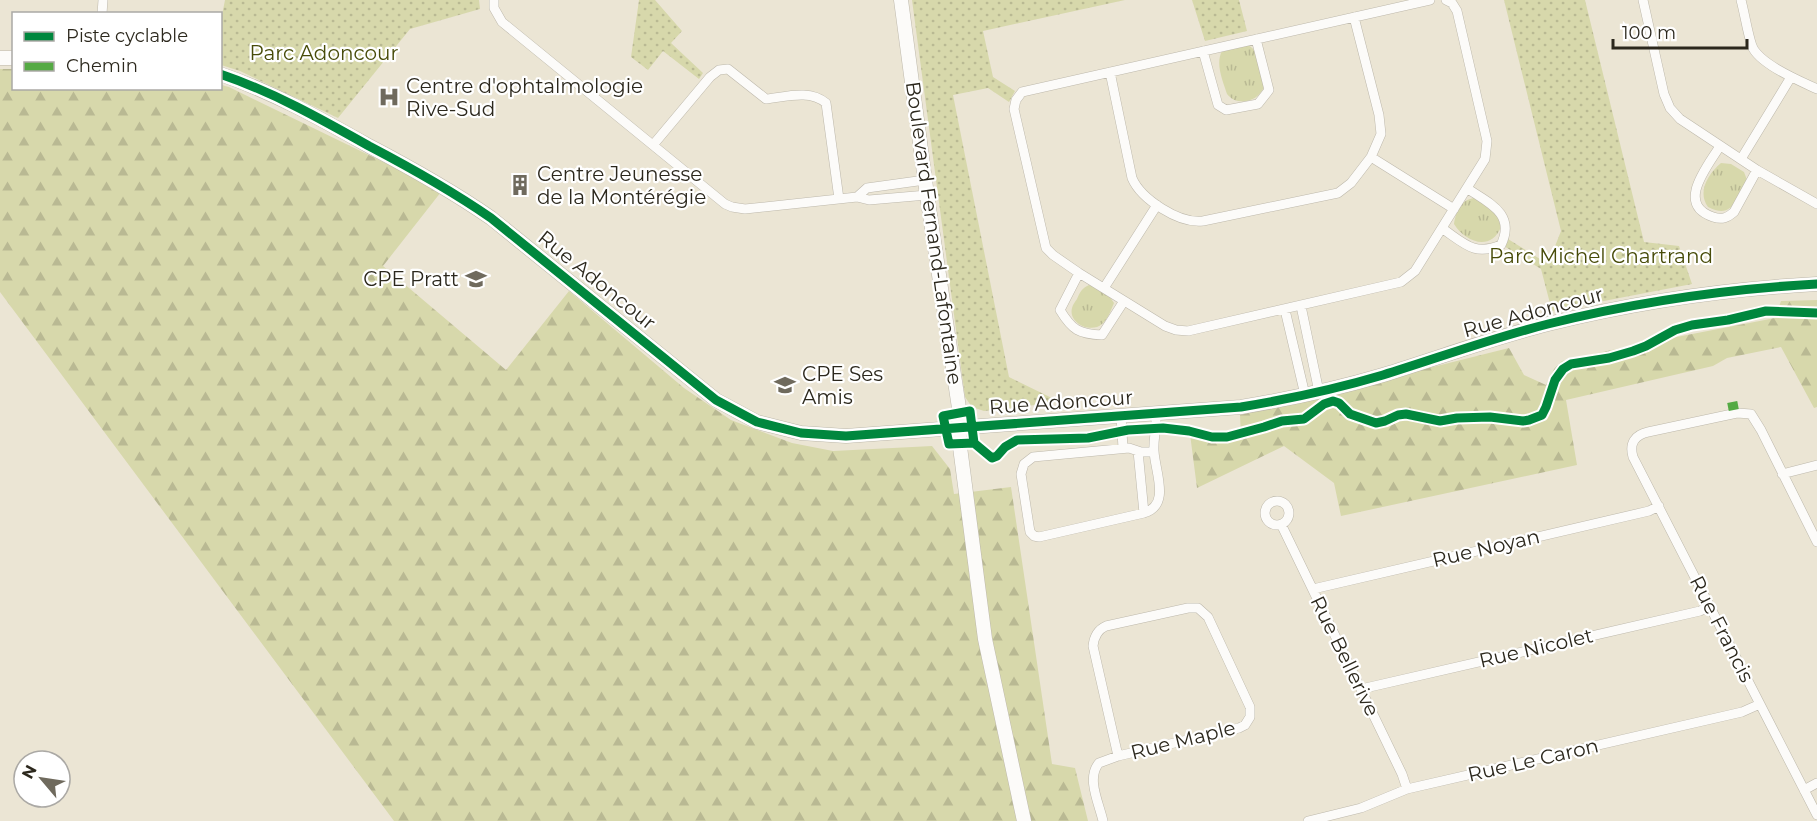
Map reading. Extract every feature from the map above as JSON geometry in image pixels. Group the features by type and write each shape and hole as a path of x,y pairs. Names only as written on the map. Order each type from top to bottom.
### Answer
{"street":[{"path":"494,0 502,22 725,204 745,209 839,198 857,197 869,200 927,195"},
{"name":"Boulevard Fernand-Lafontaine","path":"901,0 959,408 960,447 986,649 1024,821"},
{"path":"1430,0 1022,92 1016,100 1014,109 1044,244 1053,255 1079,273 1165,326 1176,330 1188,331 1401,282 1415,271 1485,159 1487,141 1457,10 1452,3 1446,0"},
{"path":"1643,0 1664,94 1670,108 1680,118 1720,146 1817,204"},
{"path":"1741,0 1753,48 1762,58 1791,77 1817,89"},
{"path":"1110,72 1131,178 1136,188 1157,205 1185,220 1194,222 1338,193 1351,183 1371,157 1381,134 1354,17"},
{"path":"1203,51 1218,105 1226,110 1258,104 1269,90 1256,39"},
{"path":"653,145 710,76 719,70 728,69 766,99 809,95 819,97 826,103 839,198"},
{"name":"Rue Adoncour","path":"222,75 260,89 316,116 456,194 498,223 716,400 757,422 801,433 846,436 1241,407 1312,393 1384,375 1500,337 1602,311 1702,294 1817,284"},
{"path":"1741,159 1791,77"},
{"path":"1720,146 1697,184 1694,197 1698,206 1708,215 1719,219 1728,217 1734,212 1757,170"},
{"path":"1371,157 1454,209"},
{"path":"857,197 867,188 925,180"},
{"path":"1443,229 1470,247 1481,250 1501,245 1506,229 1505,219 1497,208 1468,189"},
{"path":"1104,288 1157,205"},
{"path":"1079,273 1060,310 1068,324 1086,335 1102,335 1124,301"},
{"path":"1301,306 1312,393"},
{"path":"1285,310 1312,393"},
{"name":"Rue Francis","path":"1782,474 1756,420 1749,413 1737,413 1648,432 1639,435 1632,443 1633,457 1817,815"},
{"path":"1154,452 1124,448 1039,455 1027,461 1021,474 1028,526 1032,534 1039,537 1154,509 1160,499 1154,452 1156,414"},
{"path":"1121,416 1124,448"},
{"path":"1138,451 1144,513"},
{"path":"1817,465 1782,474 1817,542"},
{"name":"Rue Noyan","path":"1312,589 1659,507"},
{"name":"Rue Bellerive","path":"1281,524 1402,774 1407,789"},
{"name":"Rue Nicolet","path":"1361,689 1700,611 1710,606"},
{"name":"Rue Maple","path":"1103,821 1093,775 1099,762 1239,728 1248,721 1250,712 1248,701 1208,617 1198,608 1188,608 1106,626 1097,632 1093,646 1118,756"},
{"name":"Rue Le Caron","path":"1308,821 1330,819 1407,789 1742,712 1760,704"},
{"path":"1804,790 1817,783"}],"green space":[{"name":"Parc Adoncour","path":"225,0 479,0 480,9 410,29 338,118 240,71 222,65 222,15"},
{"path":"639,0 655,0 682,31 671,43 703,73 699,79 663,51 648,70 631,57"},
{"path":"912,0 1125,0 983,31 993,77 1015,91 1009,102 988,88 953,95 1009,377 1060,402 984,411 972,407 965,397"},
{"path":"1192,0 1239,0 1247,31 1205,41"},
{"name":"Parc Michel Chartrand","path":"1504,0 1585,0 1644,242 1679,246 1692,284 1552,311 1541,269 1504,246 1508,239 1548,264 1561,231"},
{"path":"1245,44 1254,50 1257,56 1264,87 1257,96 1242,101 1231,98 1227,94 1219,61 1222,51"},
{"path":"0,69 12,69 12,90 222,90 222,85 229,87 410,175 441,192 383,266 506,370 569,291 684,388 731,420 792,443 833,451 932,446 950,469 954,494 1011,487 1052,764 1075,768 1088,821 394,821 0,292"},
{"path":"1721,163 1731,164 1744,172 1747,180 1737,200 1729,209 1723,211 1708,207 1704,195 1708,178"},
{"path":"1474,198 1496,210 1501,227 1497,235 1485,242 1478,242 1465,236 1454,224 1460,207 1469,199"},
{"path":"1089,285 1103,291 1114,303 1104,322 1092,328 1077,322 1072,313 1073,305 1080,292"},
{"path":"1817,300 1817,407 1814,408 1781,347 1727,358 1713,366 1566,400 1577,465 1341,516 1334,483 1284,446 1197,488 1190,434 1210,439 1241,437 1240,415 1509,348 1524,375 1546,385 1554,369 1562,361 1775,318 1781,301"}],"marked path":[{"path":"1728,407 1738,405"}],"cycle path":[{"path":"222,75 259,89 333,126 461,198 491,218 716,400 757,422 801,433 846,436 1241,407 1348,385 1506,335 1581,316 1681,298 1749,289 1817,284"},
{"path":"974,443 970,411 943,416 949,444 974,443 992,458 1017,440 1088,438 1128,430 1163,428 1212,437 1227,437 1282,421 1304,419 1324,404 1333,401 1339,403 1350,414 1376,423 1406,414 1440,421 1490,417 1523,421 1542,415 1555,380 1563,369 1571,364 1609,358 1633,351 1675,330 1692,325 1766,311 1817,313"}],"place":[{"name":"Centre d'ophtalmologie Rive-Sud","path":"389,97"},
{"name":"Centre Jeunesse de la Montérégie","path":"520,185"},
{"name":"CPE Pratt","path":"476,279"},
{"name":"CPE Ses Amis","path":"785,385"}]}
